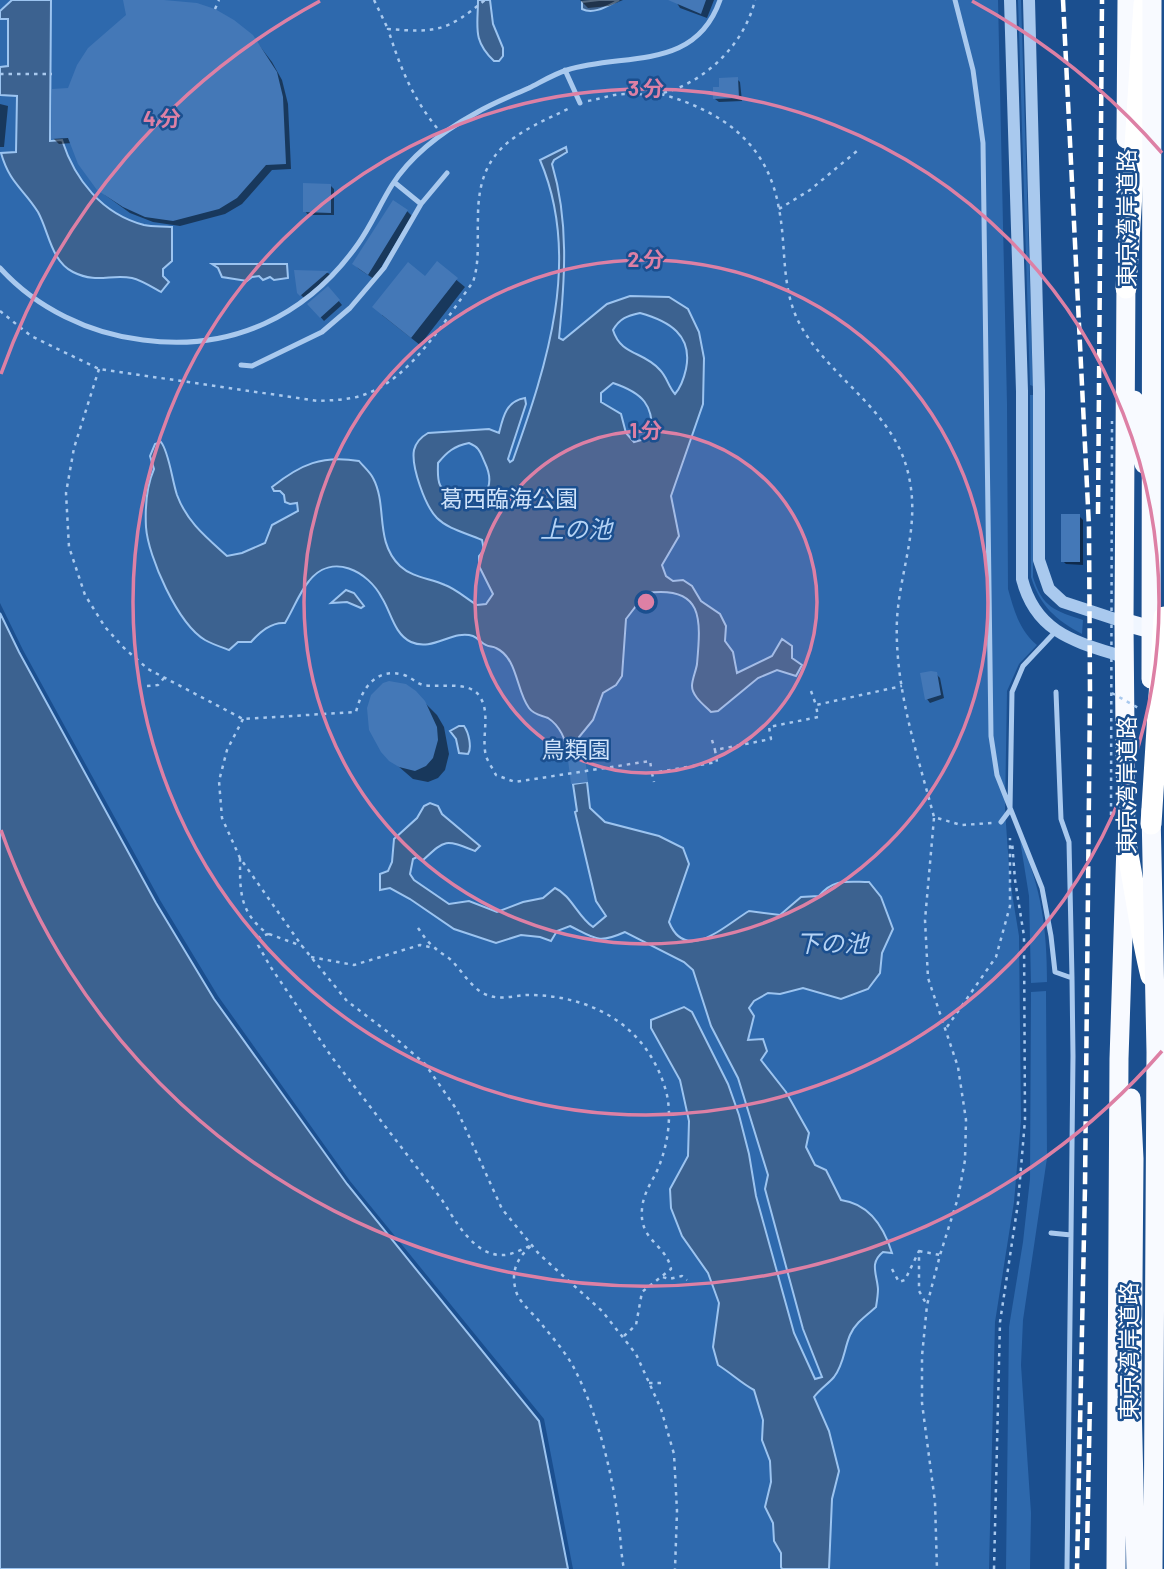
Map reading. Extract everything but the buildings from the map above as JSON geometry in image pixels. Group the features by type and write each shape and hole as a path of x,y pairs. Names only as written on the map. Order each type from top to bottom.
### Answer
{"highway":[{"path":"1116,1569 1119,1059 1126,844 1124,622 1127,0"},
{"path":"1126,288 1145,0"},
{"name":"東京湾岸道路","path":"1152,0 1151,824 1156,1052 1153,1569"},
{"path":"1126,371 1142,439 1144,489 1149,518 1158,538 1164,544"},
{"path":"1151,824 1164,617"},
{"path":"1126,844 1138,919 1164,1036"},
{"path":"1123,978 1134,1159 1132,1401 1136,1569"}],"main road":[{"path":"1124,622 1164,634"},
{"path":"1124,657 1164,668"}],"street":[{"path":"1010,0 1022,391 1022,579 1034,608 1056,631 1074,641 1124,657"},
{"path":"1029,0 1039,391 1039,560 1049,589 1063,602 1124,622"}],"lane":[{"path":"0,268 34,298 63,315 97,330 128,339 159,342 215,339 272,321 291,311 326,281 359,243 394,182 442,134 478,112 565,70 606,61 645,58 692,41 713,19 720,0"},
{"path":"955,0 973,70 984,143 982,287 991,736 997,775 1042,888 1055,972 1072,978"},
{"path":"565,70 580,103"},
{"path":"974,144 984,143"},
{"path":"241,365 252,366 322,332 350,308 384,268 421,204 447,173"},
{"path":"394,182 421,204"},
{"path":"1001,822 1010,810 1012,692 1023,666 1056,631"},
{"path":"1056,692 1061,819 1069,842 1073,1056 1067,1569"},
{"path":"1051,1233 1071,1234"}],"path":[{"path":"215,9 219,0"},
{"path":"374,0 418,105 442,134"},
{"path":"388,29 431,31 443,28 463,19 485,0"},
{"path":"661,94 696,79 718,62 736,43 754,8 755,0"},
{"path":"0,74 52,74"},
{"path":"0,311 31,336 99,369 318,401 341,400 367,394 388,383 406,368 473,282 477,264 478,209 483,176 495,153 520,132 580,103 621,94 661,94 687,101 714,114 741,133 762,161 779,209 785,276 790,302 801,327 821,355 882,418 898,445 909,476 911,538 897,619 902,687 934,817 925,920 928,978 958,1067 966,1120 965,1160 958,1198 927,1306 922,1356 922,1403 935,1502 937,1569"},
{"path":"779,209 810,190 857,151"},
{"path":"99,369 74,449 66,493 69,547 85,595 105,627 148,668 243,719 356,712 360,695 371,680 389,673 406,675 421,685 469,688 479,695 485,708 486,757 496,775 515,782 650,761 654,782"},
{"path":"1111,815 1112,421"},
{"path":"147,686 158,685 164,678"},
{"path":"816,705 902,687"},
{"path":"715,750 771,739 769,727 818,717 811,691"},
{"path":"1111,692 1143,710"},
{"path":"243,719 227,750 219,781 222,818 240,858 302,946 347,1001 393,1036 425,1065 457,1110 502,1209 532,1245 602,1311 636,1354 661,1409 674,1454 677,1511 675,1569"},
{"path":"652,772 717,762 712,740"},
{"path":"994,1569 1000,1322 1018,1203 1026,1121 1024,936 1015,880 1010,810"},
{"path":"934,817 961,825 1001,822"},
{"path":"946,1028 996,957 1010,906 1010,837"},
{"path":"240,858 240,894 256,925 268,934 302,946"},
{"path":"418,928 434,948"},
{"path":"268,934 260,937 258,945 270,966 331,1056 467,1235 490,1254 503,1256 532,1245"},
{"path":"311,957 354,965 420,945 434,948 449,957 481,992 497,998 511,999 530,995 564,997 593,1005 624,1025 651,1056 666,1093 668,1130 656,1173 646,1191 642,1223 649,1239 666,1255 671,1269 642,1292 636,1325 624,1336"},
{"path":"532,1245 521,1255 514,1268 514,1286 519,1299 573,1367 587,1398 597,1425 613,1491 624,1569"},
{"path":"919,1251 940,1255"},
{"path":"892,1269 899,1282 905,1280 919,1251"},
{"path":"919,1251 919,1292 927,1306"},
{"path":"663,1277 669,1279 682,1276 687,1280"},
{"path":"649,1383 666,1383"}],"green space":[{"name":"葛西臨海公園","path":"0,0 998,0 1007,404 1008,589 1021,626 1037,645 1019,664 1007,691 1005,810 1010,881 1019,936 1021,1120 1014,1202 995,1322 989,1569 573,1569 544,1419 350,1181 218,996 160,900 0,603"},
{"path":"1018,0 1021,0 1033,386 1030,385"},
{"path":"1030,395 1033,395 1033,577 1045,601 1065,614 1083,620 1082,634 1050,611 1039,596 1031,577"},
{"path":"1020,840 1034,876 1042,910 1047,982 1031,983 1029,896"},
{"path":"1046,991 1047,1158 1023,1320 1021,1365 1031,1513 1030,1569 1006,1569 1009,1327 1030,1179 1031,992"}],"water":[{"path":"12,0 51,0 50,141 62,140 74,169 83,182 115,213 144,225 172,227 172,261 163,269 163,276 169,282 161,292 132,278 82,276 66,267 55,253 38,212 8,172 1,153 16,152 17,96 0,95 0,67 8,66 8,19 0,19 0,11"},
{"path":"478,0 490,0 493,24 503,48 503,56 499,61 494,61 479,40"},
{"path":"619,0 596,10 582,9 582,2"},
{"name":"上の池","path":"566,147 567,152 552,164 561,207 564,250 559,338 563,340 607,304 630,296 669,297 688,309 699,332 704,358 703,404 671,496 679,536 662,565 666,576 673,581 683,580 692,586 701,601 720,614 726,626 725,641 733,652 737,673 772,656 782,639 792,646 792,658 802,665 796,676 777,670 758,678 718,711 711,712 699,700 692,686 699,633 695,609 689,600 679,594 646,593 626,619 622,676 616,685 603,693 593,720 579,737 582,757 569,759 560,731 548,718 529,708 513,667 503,653 473,636 465,635 435,643 411,642 397,628 376,588 349,568 328,568 318,572 305,586 285,623 270,626 251,642 238,642 229,650 205,640 185,620 166,589 152,555 146,527 147,497 154,469 150,456 155,444 161,442 181,505 198,528 227,556 265,543 272,525 298,511 297,503 285,502 284,495 280,491 274,491 272,487 283,479 312,463 334,459 359,461 372,476 380,500 387,546 400,566 449,587 477,605 486,604 493,594 479,566 479,556 484,550 482,540 447,526 432,512 417,475 414,450 419,440 428,433 489,429 499,433 509,406 525,398 526,404 508,459 510,462 513,460 548,349 559,273 558,235 552,197 540,160","holes":["640,313 669,325 682,338 686,347 686,369 675,394 660,370 647,359 621,345 613,330 624,318","613,383 639,396 651,416 652,437 634,442 626,433 621,414 601,402 601,393","469,443 478,449 489,477 488,487 483,495 475,500 456,499 447,494 438,480 438,463 451,450"]},
{"path":"212,264 287,264 288,278 274,280 270,277 263,280 259,276 247,281 222,277 218,268"},
{"path":"346,590 354,593 364,606 361,608 347,602 331,603"},
{"path":"0,613 156,903 214,999 347,1184 539,1421 568,1569 0,1569"},
{"path":"464,726 467,732 470,744 468,754 459,753 456,739 450,731"},
{"name":"下の池","path":"587,782 590,808 605,822 659,836 683,848 689,864 669,922 676,934 685,940 706,938 749,911 780,915 801,897 819,896 830,886 848,882 869,882 881,897 893,929 882,953 880,973 868,989 841,999 803,988 780,994 768,993 754,1001 749,1008 754,1016 748,1040 763,1039 767,1051 761,1060 786,1092 809,1133 806,1147 815,1165 826,1170 841,1200 860,1206 874,1218 885,1234 892,1253 883,1252 876,1260 876,1307 855,1327 837,1372 814,1397 829,1431 839,1471 832,1499 829,1569 781,1567 781,1553 774,1541 773,1523 765,1507 771,1482 770,1461 762,1440 763,1420 754,1390 718,1365 713,1347 719,1303 708,1273 682,1236 671,1208 670,1189 688,1156 689,1121 680,1080 651,1028 651,1020 684,1007 692,1012 728,1084 739,1115 756,1196 794,1333 815,1379 822,1377 803,1329 765,1189 768,1175 738,1078 711,1026 693,970 684,962 625,932 603,939 570,926 557,931 551,941 521,935 496,943 454,929 390,888 380,890 380,874 388,871 392,862 394,839 417,818 424,806 430,803 438,806 442,814 480,846 475,851 446,843 422,861 417,857 413,859 410,874 414,880 449,904 469,901 497,912 543,898 555,888 566,896 593,927 606,916 596,901 575,812 573,784"}],"railway":[{"path":"1063,0 1089,527 1085,1187 1077,1569"},
{"path":"1098,514 1102,0"},
{"path":"1087,1550 1090,1400"}],"park label":[{"name":"鳥類園","path":"576,750"}]}
